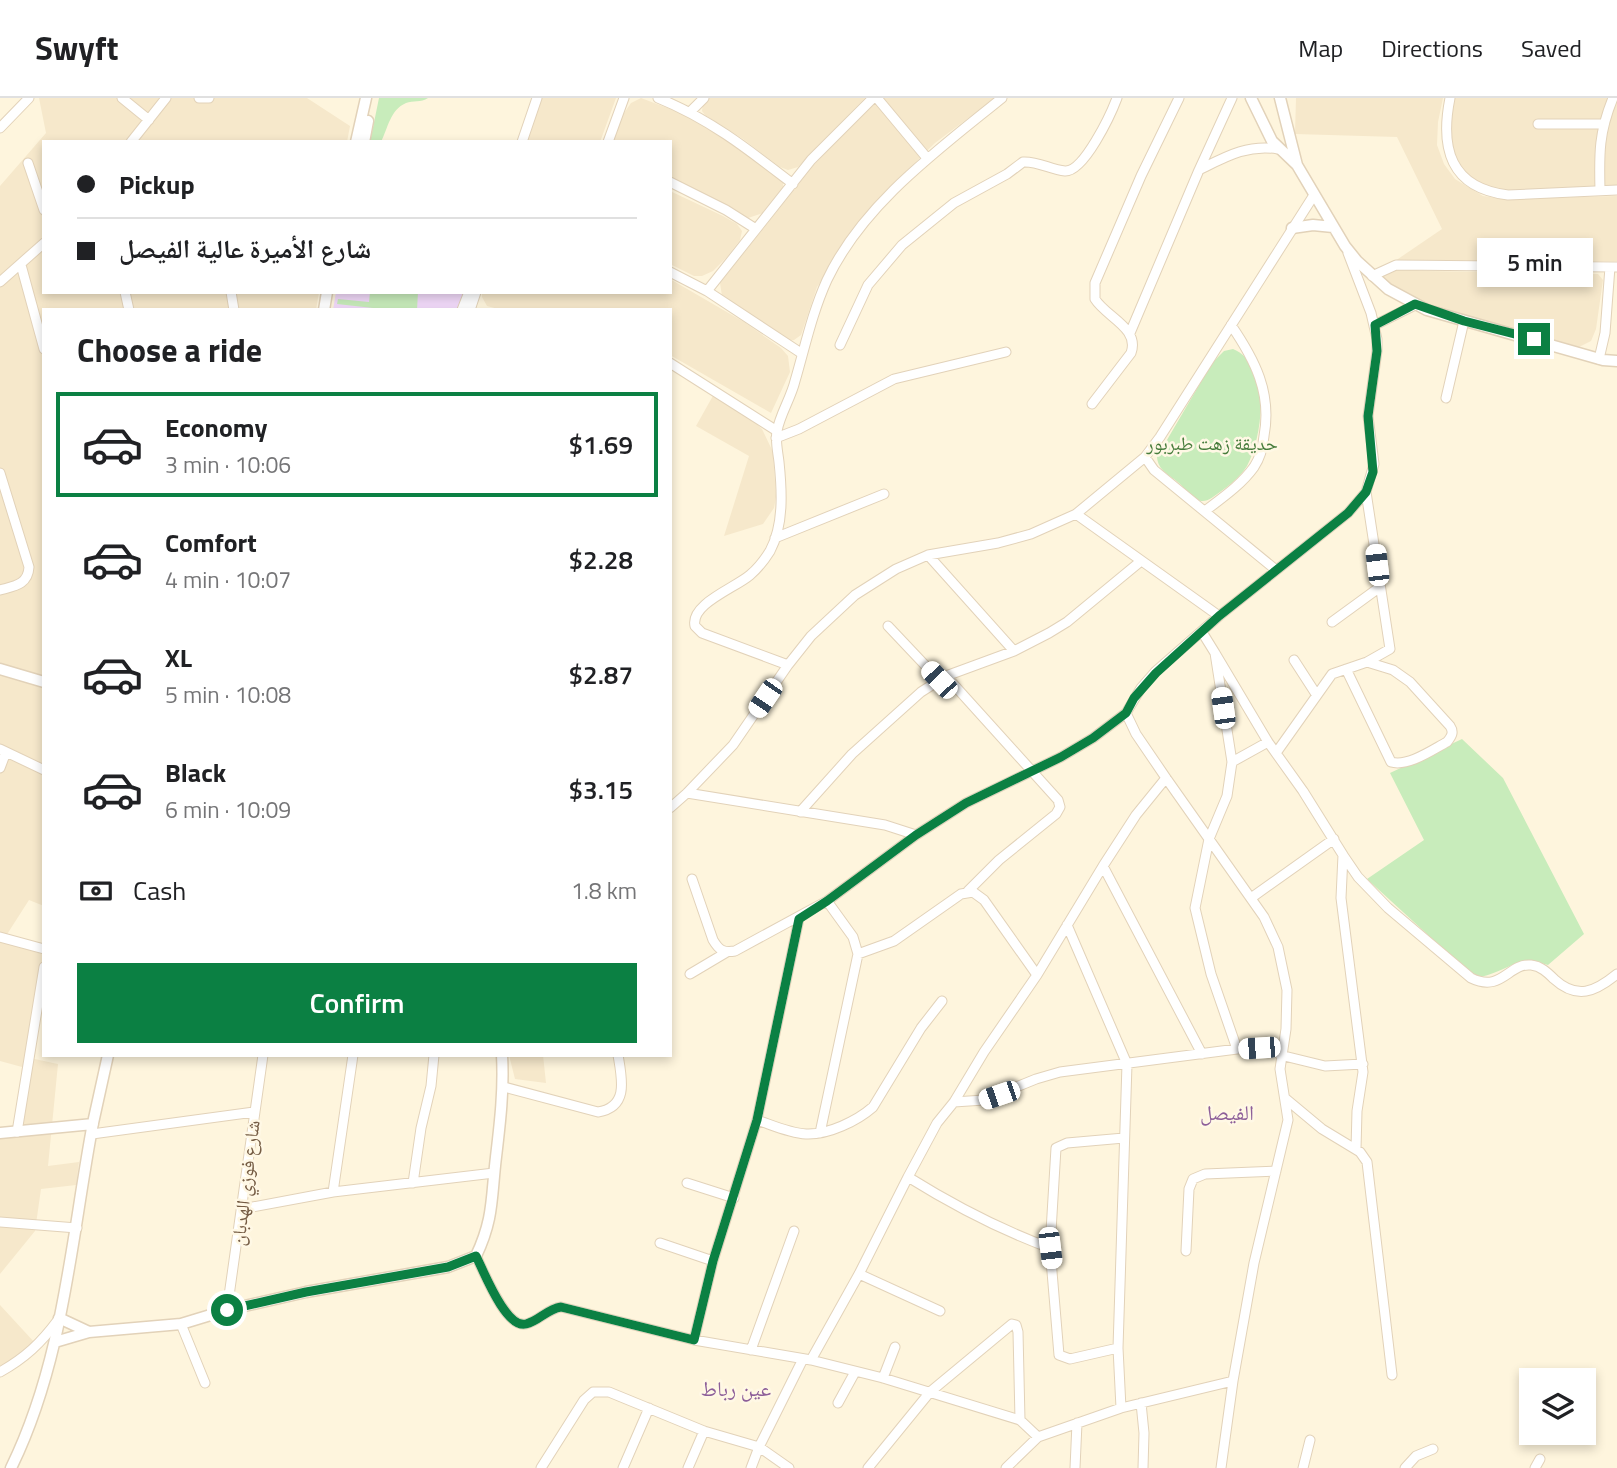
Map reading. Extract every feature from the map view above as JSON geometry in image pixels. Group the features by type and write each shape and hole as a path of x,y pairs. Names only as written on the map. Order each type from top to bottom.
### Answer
{"street":[{"path":"0,128 29,98"},
{"path":"122,98 149,120"},
{"path":"133,140 166,98"},
{"path":"199,98 209,98"},
{"path":"356,140 366,98"},
{"path":"364,140 373,98"},
{"path":"523,140 537,98"},
{"path":"609,140 624,98"},
{"path":"658,98 691,111 733,138 793,184"},
{"path":"691,111 704,98"},
{"path":"706,291 811,160 875,98 928,158"},
{"path":"788,665 702,633 694,624 694,618 699,610 750,575 770,550 775,538 781,488 776,435 819,298 839,259 874,213 928,158 1002,98"},
{"path":"840,345 867,285 885,262 915,233 954,203 1007,174 1023,162 1065,171 1076,167 1105,123 1117,98"},
{"path":"1130,333 1098,304 1093,289 1179,98"},
{"path":"1092,404 1131,353 1133,347 1130,333 1232,98"},
{"path":"1251,98 1278,149 1297,165"},
{"path":"1280,98 1297,165 1345,246 1372,276 1388,289 1415,304 1464,321 1601,359 1617,361"},
{"path":"1450,98 1446,118 1447,149 1459,170 1476,186 1493,194 1508,195 1617,190"},
{"path":"1600,190 1599,162 1603,124 1613,98"},
{"path":"1538,124 1603,124"},
{"path":"1199,170 1243,149 1278,149"},
{"path":"28,163 42,204"},
{"path":"672,183 726,210 756,229"},
{"path":"672,806 733,745 811,636 855,595 896,569 928,555 998,543 1031,534 1076,514 1144,457 1160,437 1314,195"},
{"path":"1292,228 1313,225 1333,227"},
{"path":"0,282 42,245"},
{"path":"1276,753 1332,674 1367,662 1390,649 1366,492 1374,464 1368,416 1377,351 1375,325 1345,246"},
{"path":"20,265 42,342"},
{"path":"1372,276 1396,265 1613,267 1601,359"},
{"path":"672,273 706,291 801,353"},
{"path":"1375,325 1415,304"},
{"path":"1446,398 1464,321"},
{"path":"1205,511 1244,479 1255,466 1260,455 1266,423 1265,392 1260,375 1231,325"},
{"path":"672,365 776,435 799,429 894,379 1006,352"},
{"path":"1601,359 1617,368"},
{"path":"1144,457 1154,470 1276,570"},
{"path":"0,473 29,567 22,584 0,590"},
{"path":"690,974 727,952 757,941 799,919 916,835 966,803 1074,749 1126,713 1141,688 1219,616 1348,513 1366,492"},
{"path":"775,538 884,494"},
{"path":"1076,514 1219,616"},
{"path":"928,555 1014,651"},
{"path":"800,812 852,754 912,699 942,678 1014,651 1067,622 1141,561"},
{"path":"1332,622 1380,587"},
{"path":"858,954 894,941 968,891 999,860 1056,814 1060,807 1058,800 1032,769 888,626"},
{"path":"1202,632 1268,742 1359,877 1388,908 1471,978 1479,982 1493,982 1521,967 1532,965 1547,972 1565,988 1578,992 1591,990 1617,974"},
{"path":"1215,653 1231,762 1227,796 1209,839 1195,908 1208,963 1237,1049"},
{"path":"1294,660 1316,694"},
{"path":"1346,669 1391,762 1399,764 1447,742 1452,733 1450,726 1410,682 1393,670 1367,662"},
{"path":"0,669 42,681"},
{"path":"1126,713 1136,734 1251,898 1278,947 1287,990 1280,1069 1288,1120 1254,1263 1221,1468"},
{"path":"1231,762 1268,742"},
{"path":"0,768 3,750 42,769"},
{"path":"751,1468 759,1447 807,1360 859,1274 937,1123 954,1102 984,1052 1037,975 1102,866 1136,815 1166,778"},
{"path":"687,793 885,825 916,835"},
{"path":"1251,898 1334,839"},
{"path":"1343,855 1341,898 1363,1064 1356,1149"},
{"path":"1102,866 1202,1054"},
{"path":"692,878 713,940 718,949 727,952"},
{"path":"968,891 978,893 984,900 1037,975"},
{"path":"820,1133 858,954 853,937 827,901"},
{"path":"694,1340 713,1261 757,1120 799,919"},
{"path":"1067,925 1128,1064 1118,1348 1121,1408"},
{"path":"0,937 42,948"},
{"path":"17,1132 42,979"},
{"path":"757,1120 805,1134 820,1133 863,1115 873,1107 921,1028 942,1001"},
{"path":"954,1102 984,1100 1060,1072 1237,1049 1281,1051 1325,1066 1363,1064"},
{"path":"11,1468 34,1417 55,1342 77,1228 92,1129 108,1057"},
{"name":"شارع فوزي الهدبان","path":"227,1310 262,1057"},
{"path":"333,1192 353,1057"},
{"path":"413,1183 434,1057"},
{"path":"55,1342 89,1332 181,1324 227,1310 306,1292 448,1267 476,1256 487,1231 493,1202 504,1087 502,1057"},
{"path":"504,1087 598,1112 610,1110 617,1103 621,1092 618,1057"},
{"path":"1286,1099 1322,1129 1364,1156 1368,1170 1392,1375"},
{"path":"0,1133 92,1129 254,1112"},
{"path":"1118,1348 1070,1359 1059,1355 1050,1248 1056,1148 1067,1143 1124,1138"},
{"path":"1186,1251 1189,1189 1193,1179 1205,1174 1276,1171"},
{"path":"242,1209 333,1192 494,1173"},
{"path":"908,1177 934,1194 1050,1248"},
{"path":"687,1183 734,1198"},
{"path":"0,1222 77,1228"},
{"path":"751,1350 794,1231"},
{"path":"660,1243 713,1261"},
{"path":"476,1256 507,1316 520,1325 527,1324 551,1309 561,1307 694,1340 807,1360 883,1378 1020,1420 1038,1437"},
{"path":"859,1274 940,1311"},
{"path":"60,1318 89,1332"},
{"path":"0,1372 27,1356 42,1342 60,1318"},
{"path":"181,1324 205,1383"},
{"path":"868,1468 930,1392 1012,1324 1016,1325 1018,1332 1020,1420"},
{"path":"883,1378 895,1347"},
{"path":"838,1403 855,1372"},
{"path":"1006,1468 1038,1437 1121,1408 1233,1381"},
{"path":"541,1468 584,1400 593,1392 609,1392 704,1432 759,1447 789,1468"},
{"path":"1141,1403 1144,1421 1143,1468"},
{"path":"623,1468 649,1408"},
{"path":"1075,1468 1077,1423"},
{"path":"688,1468 704,1432"},
{"path":"1303,1468 1310,1440"},
{"path":"1405,1468 1416,1456 1433,1449"}],"shaded area":[{"path":"39,98 307,98 350,126 347,140 42,140 42,294 319,294 316,308 42,308 42,905 29,900 4,939 42,954 42,994 30,1058 58,1064 48,1166 79,1162 76,1185 41,1189 35,1231 0,1274 0,1136 15,1136 22,1067 0,1061 0,186 46,133"},
{"path":"542,98 616,98 601,140 528,140"},
{"path":"641,98 686,115 720,134 776,176 783,183 783,189 763,213 748,218 672,180 672,140 613,140 622,116 631,103"},
{"path":"708,98 865,98 798,167 788,170 705,115 702,111 703,103"},
{"path":"878,98 995,98 935,143 884,193 817,287 801,335 786,341 722,296 720,283 814,165"},
{"path":"1296,98 1443,98 1437,145 1444,164 1455,179 1483,196 1503,199 1617,196 1617,261 1395,261 1442,229 1397,137 1295,134"},
{"path":"1454,98 1617,98 1617,187 1513,191 1495,190 1477,184 1462,170 1453,153 1447,131"},
{"path":"672,192 723,216 737,224 742,231 740,240 713,271 694,276 672,265"},
{"path":"1394,268 1598,274 1603,280 1596,329 1591,341 1579,347 1418,302 1398,291 1382,275"},
{"path":"672,280 744,322 781,348 788,356 790,372 771,413 672,356 672,308 494,308 487,306 482,294 672,294"},
{"path":"336,294 466,294 461,308 333,308"},
{"path":"714,394 748,416 762,429 773,452 776,497 774,508 763,524 724,536 749,456 696,426"},
{"path":"510,1057 543,1057 546,1083 515,1079"},
{"path":"0,1305 35,1343 0,1372"}],"green space":[{"path":"379,98 428,98 401,106 393,115 382,140 370,140"},
{"path":"370,294 418,294 417,308 373,308 337,304 338,299 369,302"},
{"name":"حديقة زهت طبربور","path":"1233,349 1245,357 1254,370 1259,385 1261,402 1257,437 1253,453 1241,474 1213,497 1201,501 1165,472 1157,457 1212,363 1224,351"},
{"path":"1462,739 1503,778 1584,934 1548,965 1536,962 1519,963 1475,978 1367,879 1424,840 1390,773"}],"district":[{"name":"الفيصل","path":"1227,1113"},
{"name":"عين رباط","path":"736,1389"}],"route":[{"path":"227,1310 306,1292 448,1267 476,1256 507,1316 520,1325 534,1321 551,1309 561,1307 694,1340 713,1261 757,1120 799,919 916,835 966,803 1061,757 1093,738 1126,713 1141,688 1219,616 1348,513 1366,492 1373,472 1368,416 1377,351 1375,325 1415,304 1464,321 1534,339"}]}
